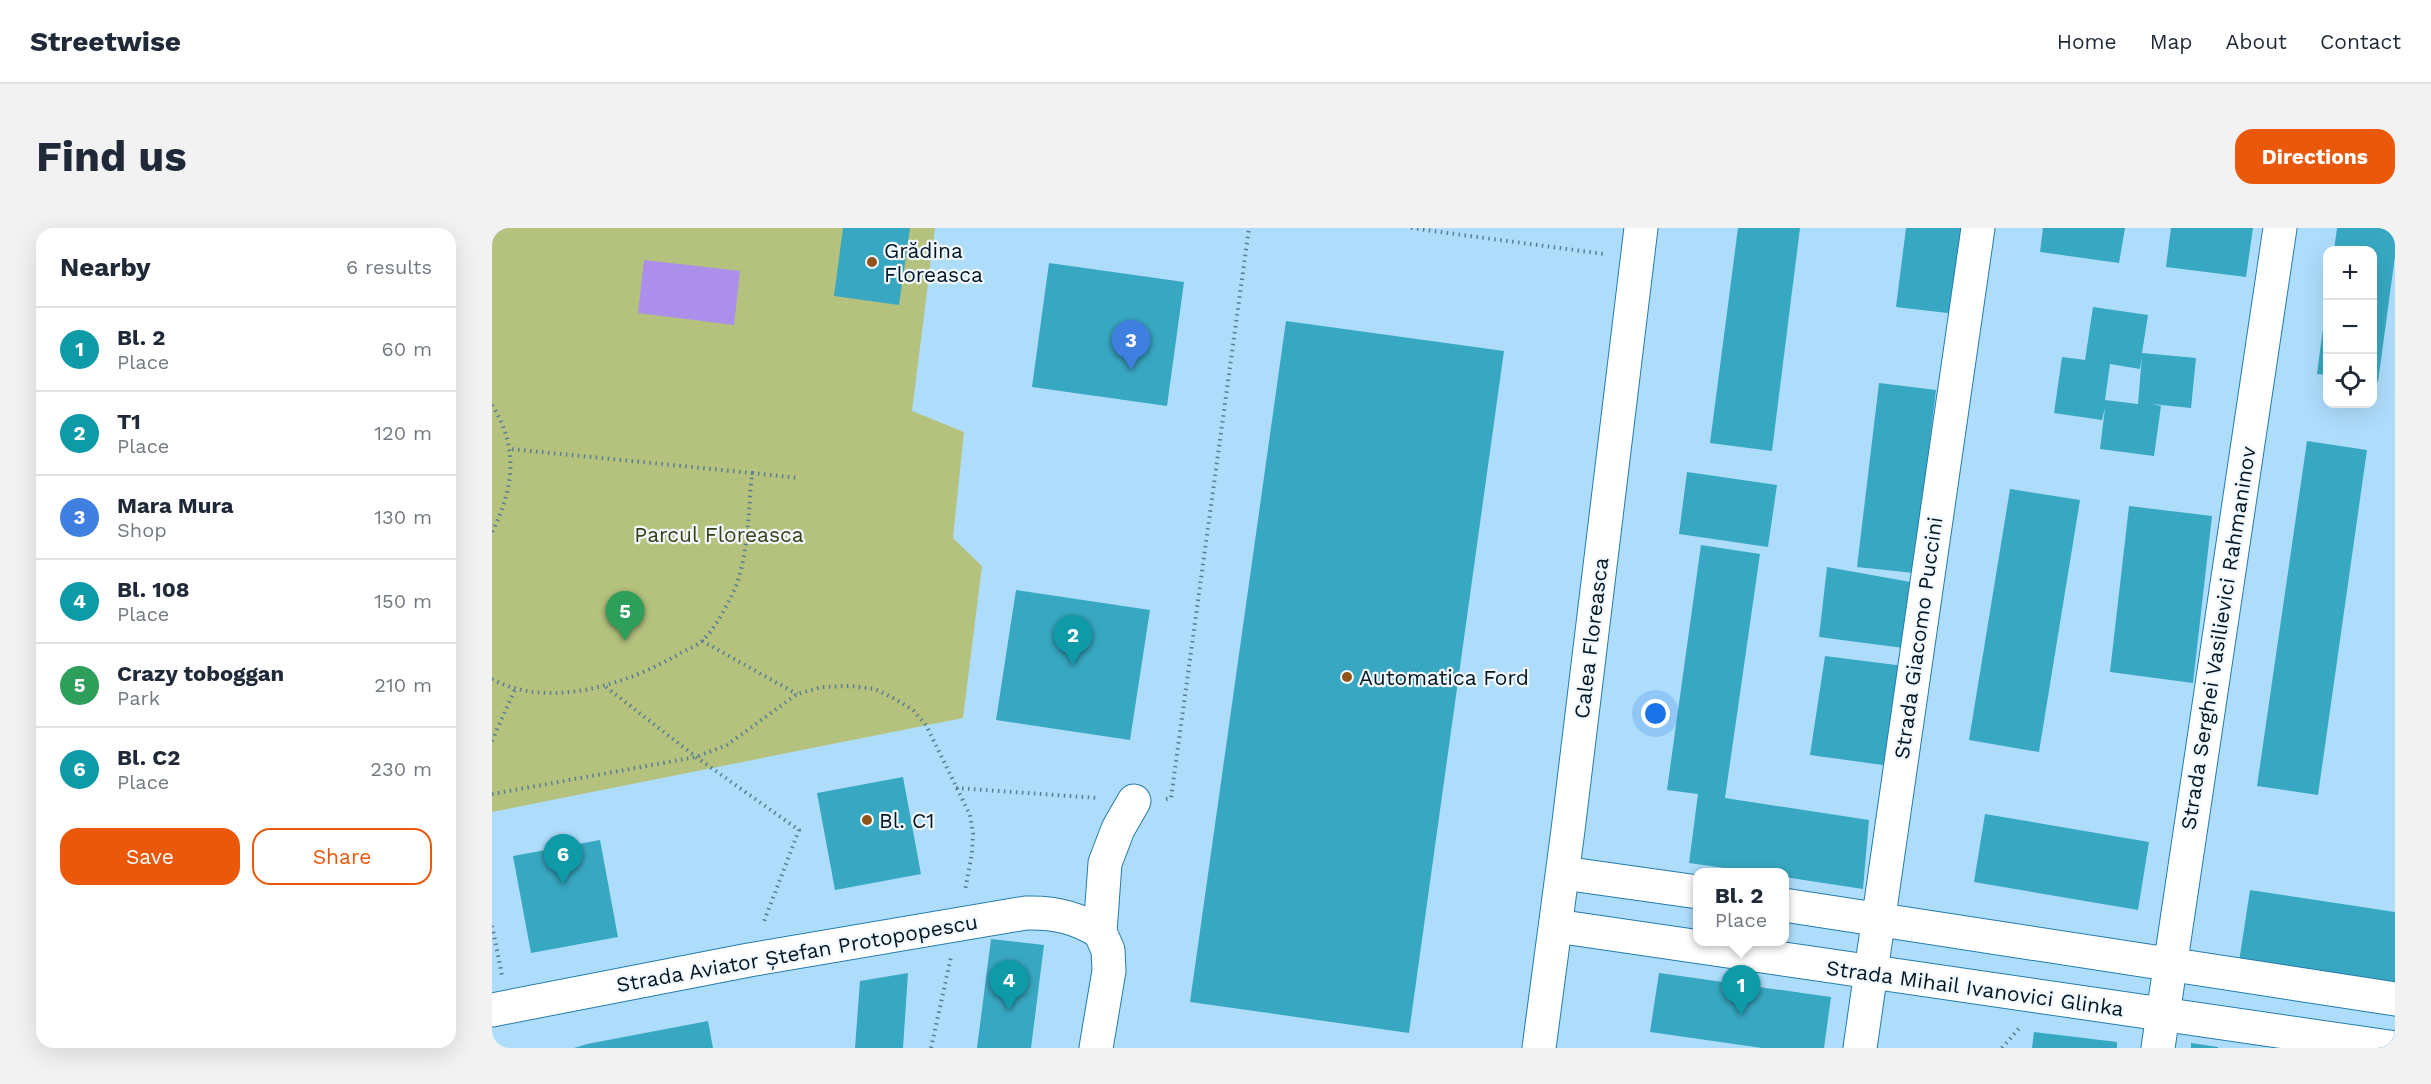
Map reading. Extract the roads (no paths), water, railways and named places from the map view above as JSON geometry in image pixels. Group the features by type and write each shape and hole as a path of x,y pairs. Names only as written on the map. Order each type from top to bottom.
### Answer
{"street":[{"name":"Strada Giacomo Puccini","path":"1860,1048 1978,228"},
{"name":"Strada Serghei Vasilievici Rahmaninov","path":"2158,1048 2280,228"},
{"name":"Calea Floreasca","path":"1539,1048 1563,873 1639,243"},
{"path":"1096,1048 1109,971 1108,950 1100,932 1105,863 1118,829 1134,801"},
{"path":"1563,873 1693,891"},
{"path":"1789,906 2395,999"},
{"name":"Strada Aviator Ștefan Protopopescu","path":"500,1008 749,960 1026,913 1069,917 1086,923 1100,932"},
{"name":"Strada Mihail Ivanovici Glinka","path":"1556,926 2162,1016 2395,1048"}],"place":[{"name":"Grădina Floreasca","path":"872,262"},
{"name":"Mara Mura","path":"1131,370"},
{"name":"Crazy toboggan","path":"625,641"},
{"name":"T1","path":"1073,665"},
{"name":"Automatica Ford","path":"1347,677"},
{"name":"Bl. C1","path":"867,820"},
{"name":"Bl. C2","path":"563,884"},
{"name":"Bl. 108","path":"1009,1010"},
{"name":"Bl. 2","path":"1741,1015"}],"park label":[{"name":"Parcul Floreasca","path":"719,534"}]}
